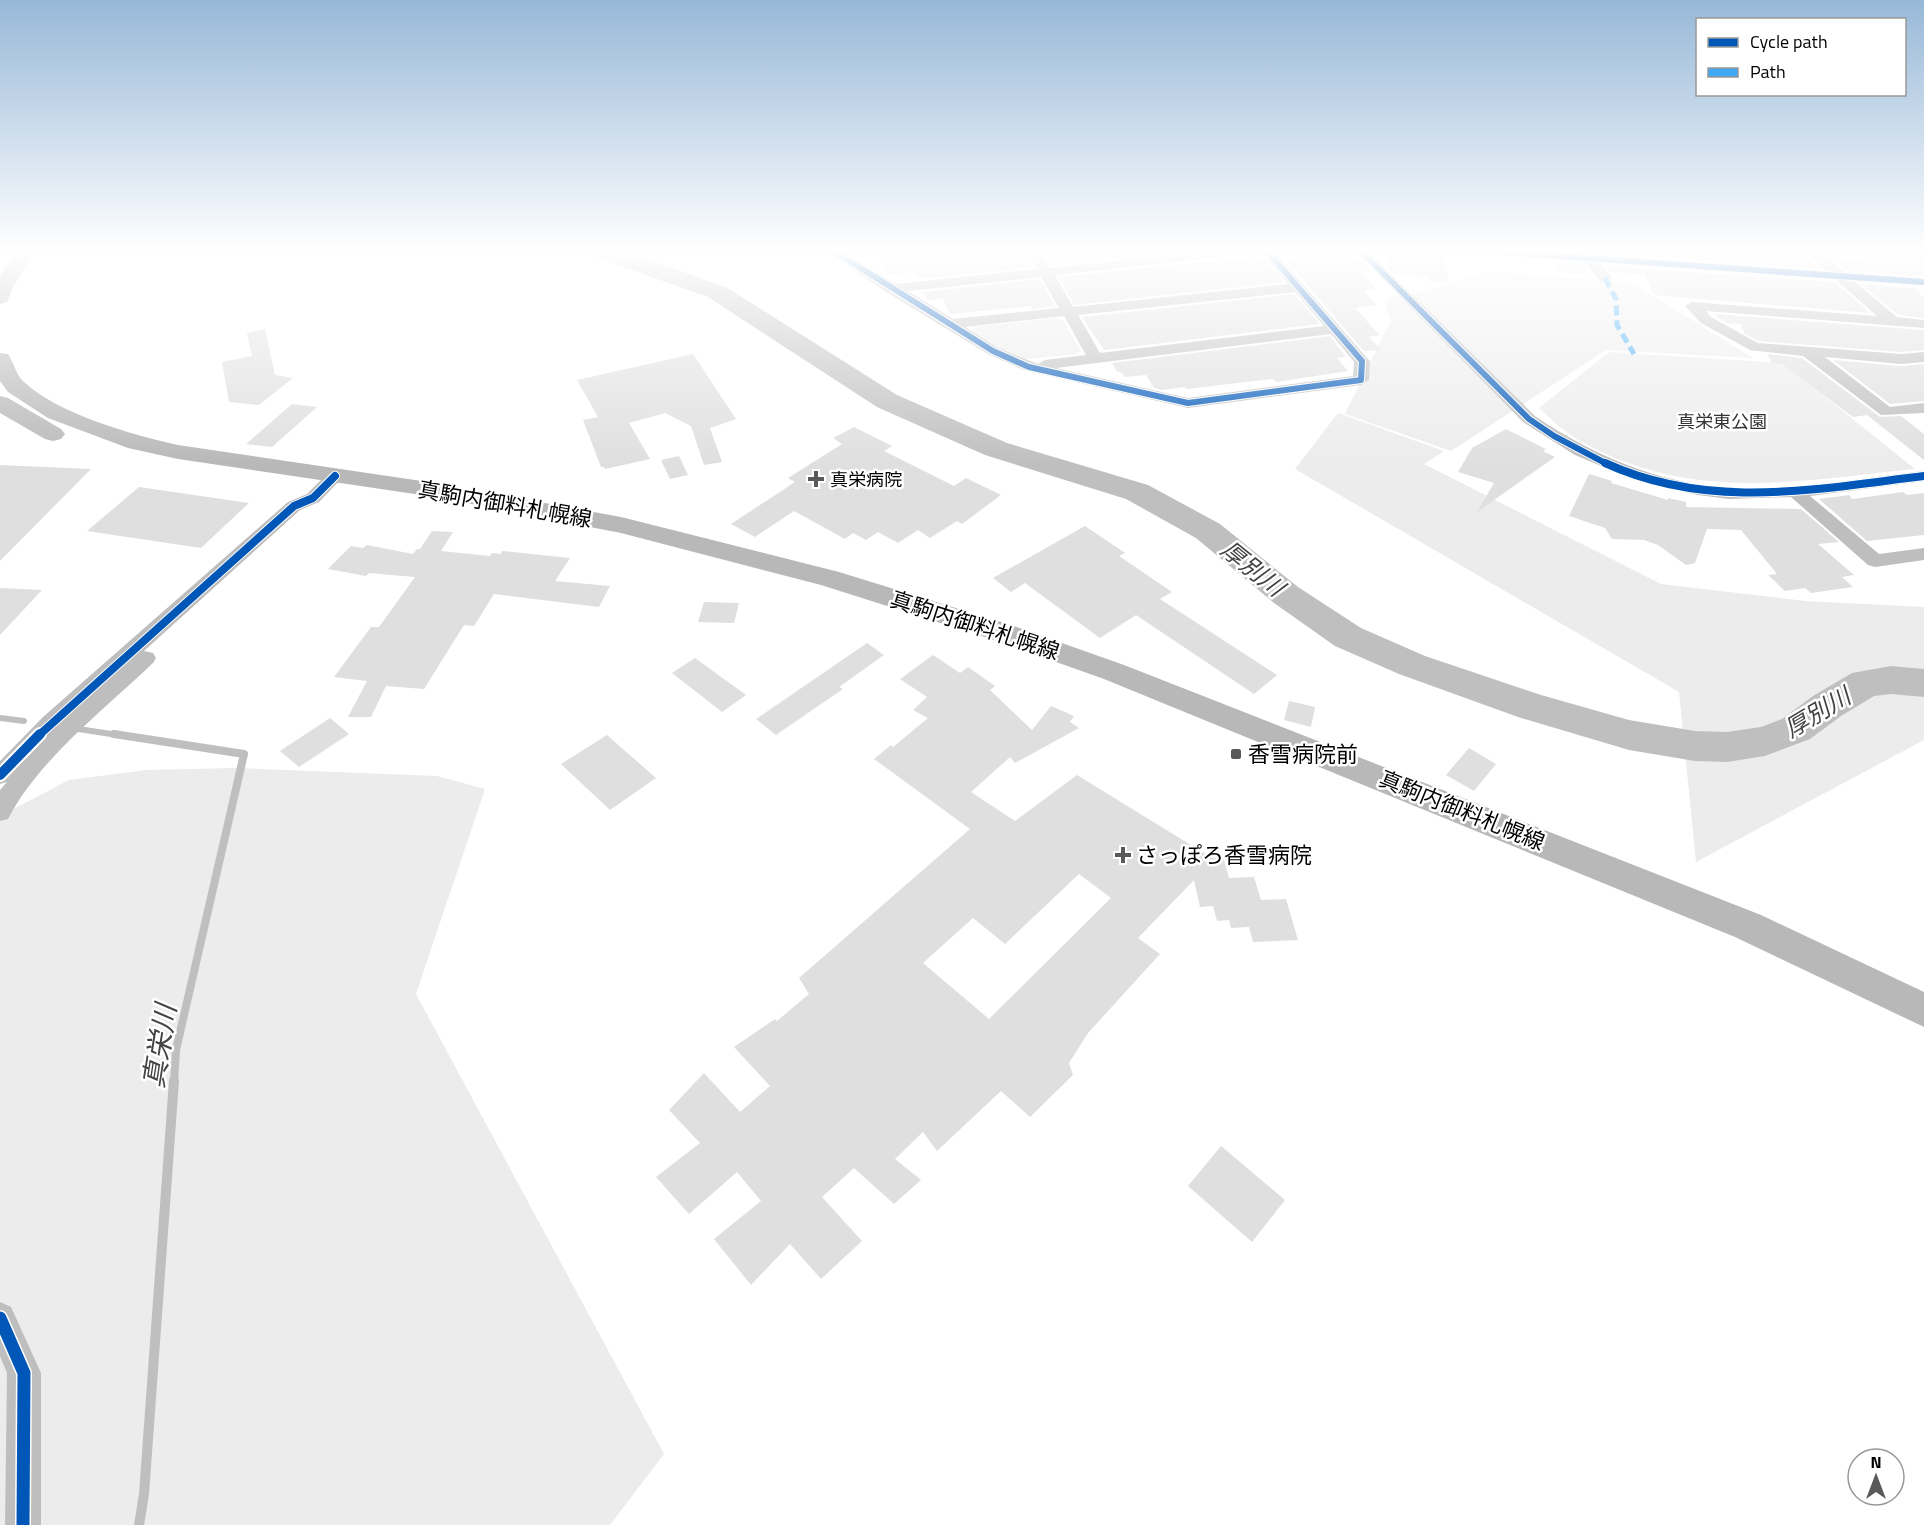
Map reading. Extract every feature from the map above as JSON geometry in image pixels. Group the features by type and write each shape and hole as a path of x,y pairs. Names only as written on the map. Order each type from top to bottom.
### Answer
{"main road":[{"name":"真駒内御料札幌線","path":"0,358 7,375 5,394 52,434 94,448 175,464 483,511 635,543 740,569 899,615 1000,648 1122,692 1744,947 1924,1034"},
{"name":"真駒内御料札幌線","path":"324,486 457,494 621,525 829,578 1004,633 1114,672 1748,926 1924,1010"}],"street":[{"path":"952,324 961,323"},
{"path":"1074,323 1096,359"},
{"path":"952,324 993,351 1029,367 1188,403 1361,380 1362,362 1329,323"},
{"path":"1432,323 1529,419 1556,439 1592,459 1638,475 1689,488 1724,493 1794,491 1924,476"},
{"path":"1712,323 1755,346 1901,359 1924,357"},
{"path":"1029,367 1334,329"},
{"path":"1808,352 1887,412 1924,408"},
{"path":"0,775 51,723 285,514 324,486"},
{"path":"0,812 4,801 42,754 308,509 324,486"},
{"path":"1794,491 1875,561 1924,554"},
{"path":"0,1318 24,1373 23,1525"}],"green space":[{"path":"1008,323 1065,323 1081,350 1077,354 1026,359 997,349 971,333 974,327"},
{"path":"1389,323 1697,323 1753,358 1606,350 1451,451 1345,414"},
{"name":"真栄東公園","path":"1609,352 1783,363 1915,469 1787,482 1746,483 1705,481 1664,474 1623,461 1582,442 1539,408"},
{"path":"1338,413 1444,451 1424,464 1661,584 1806,601 1924,607 1924,740 1696,862 1679,692 1295,469"},
{"path":"235,768 437,776 485,789 416,994 664,1454 610,1525 0,1525 0,816 69,780 146,770"}],"building":[{"path":"1086,323 1320,324 1104,350"},
{"path":"1340,323 1369,323 1380,335 1369,337 1381,350 1364,351"},
{"path":"1728,323 1834,323 1924,330 1924,350 1901,352 1759,341 1745,334 1740,324"},
{"path":"265,329 275,375 293,378 259,405 229,402 222,362 252,356 247,333"},
{"path":"1330,336 1344,354 1345,357 1337,358 1348,371 1276,382 1273,379 1162,390 1154,388 1146,375 1125,377 1121,372 1117,372 1112,363"},
{"path":"693,354 736,419 710,428 722,462 704,465 691,426 665,413 629,423 650,459 605,469 601,467 583,420 598,417 577,380"},
{"path":"1767,354 1802,358 1880,417 1901,416 1924,434 1924,460 1867,415 1853,417 1782,364 1772,363"},
{"path":"1833,360 1901,366 1924,364 1924,401 1890,404"},
{"path":"292,404 317,407 272,447 246,444"},
{"path":"854,427 892,446 884,451 954,486 966,478 1001,495 962,524 957,521 930,538 918,530 898,543 878,532 866,540 853,533 845,539 794,511 755,537 731,524 795,482 788,478 842,444 833,438"},
{"path":"1506,429 1546,449 1543,451 1555,457 1477,512 1494,483 1458,472 1472,448"},
{"path":"679,456 688,475 670,479 661,460"},
{"path":"0,465 91,469 0,561"},
{"path":"1589,474 1668,500 1668,498 1686,502 1686,507 1801,509 1839,542 1818,544 1854,575 1842,577 1853,587 1811,593 1805,588 1785,591 1768,575 1777,574 1741,530 1707,529 1695,563 1686,565 1658,545 1644,540 1612,539 1605,528 1569,516"},
{"path":"139,487 249,503 201,548 87,531"},
{"path":"1903,492 1907,495 1924,493 1924,535 1867,541 1819,499 1849,495 1852,499"},
{"path":"1085,526 1125,553 1119,556 1172,592 1160,599 1277,675 1254,694 1136,615 1100,638 1025,583 1011,592 993,578"},
{"path":"432,531 453,532 441,551 490,556 492,553 501,554 502,551 570,558 555,581 610,586 599,607 494,594 474,626 464,625 424,689 386,686 371,717 348,717 367,681 334,677 371,627 379,627 415,577 369,573 366,576 328,569 351,546 363,548 367,545 413,554 420,549"},
{"path":"0,588 42,590 0,635"},
{"path":"704,602 739,603 734,623 698,622"},
{"path":"867,643 884,655 839,687 843,689 776,735 756,719"},
{"path":"933,655 960,673 968,667 995,686 990,690 1032,730 1051,706 1074,716 1070,722 1079,728 1015,763 1010,757 971,792 1015,821 1077,775 1212,858 1223,857 1229,878 1254,877 1261,900 1286,899 1298,940 1253,942 1249,927 1231,928 1229,920 1217,921 1213,906 1200,907 1194,880 1138,938 1160,954 1088,1033 1069,1063 1073,1075 1030,1117 1001,1091 937,1151 923,1132 895,1159 921,1180 894,1204 854,1168 822,1197 862,1241 821,1279 790,1244 751,1285 714,1239 761,1201 737,1172 689,1214 656,1177 700,1143 669,1110 704,1073 740,1112 770,1086 734,1047 775,1019 777,1021 809,994 799,978 970,829 874,759 891,745 893,747 928,718 913,710 927,697 900,679","holes":["1079,874 1111,898 989,1019 923,963 973,918 1005,944"]},
{"path":"695,658 746,695 722,712 672,673"},
{"path":"1289,701 1315,707 1311,727 1284,720"},
{"path":"330,718 349,734 299,767 280,751"},
{"path":"607,735 656,778 610,810 561,764"},
{"path":"1469,748 1496,764 1474,791 1446,775"},
{"path":"1221,1146 1285,1200 1252,1242 1188,1186"}],"waterway":[{"name":"厚別川","path":"766,323 887,401 996,449 1137,492 1208,531 1286,595 1348,637 1412,665 1532,707 1629,735 1695,746 1727,747 1765,741 1796,729 1827,706 1865,683 1891,680 1924,683"},
{"name":"真栄川","path":"0,718 24,721"},
{"name":"真栄川","path":"72,728 124,736"},
{"name":"真栄川","path":"114,734 244,754 176,1050 174,1083"},
{"name":"真栄川","path":"139,1525 144,1494 174,1081"}],"marked path":[{"path":"1617,323 1634,354"}],"cycle path":[{"path":"949,323 993,351 1029,367 1188,403 1361,380 1362,361 1329,323"},
{"path":"1433,323 1529,419 1581,452 1638,476 1698,490 1760,494 1924,476"},
{"path":"0,775 51,723 294,506 313,498 335,476"},
{"path":"0,1318 24,1373 23,1525"}],"place":[{"name":"真栄病院","path":"816,479"},
{"name":"香雪病院前","path":"1236,754"},
{"name":"さっぽろ香雪病院","path":"1123,855"}]}
